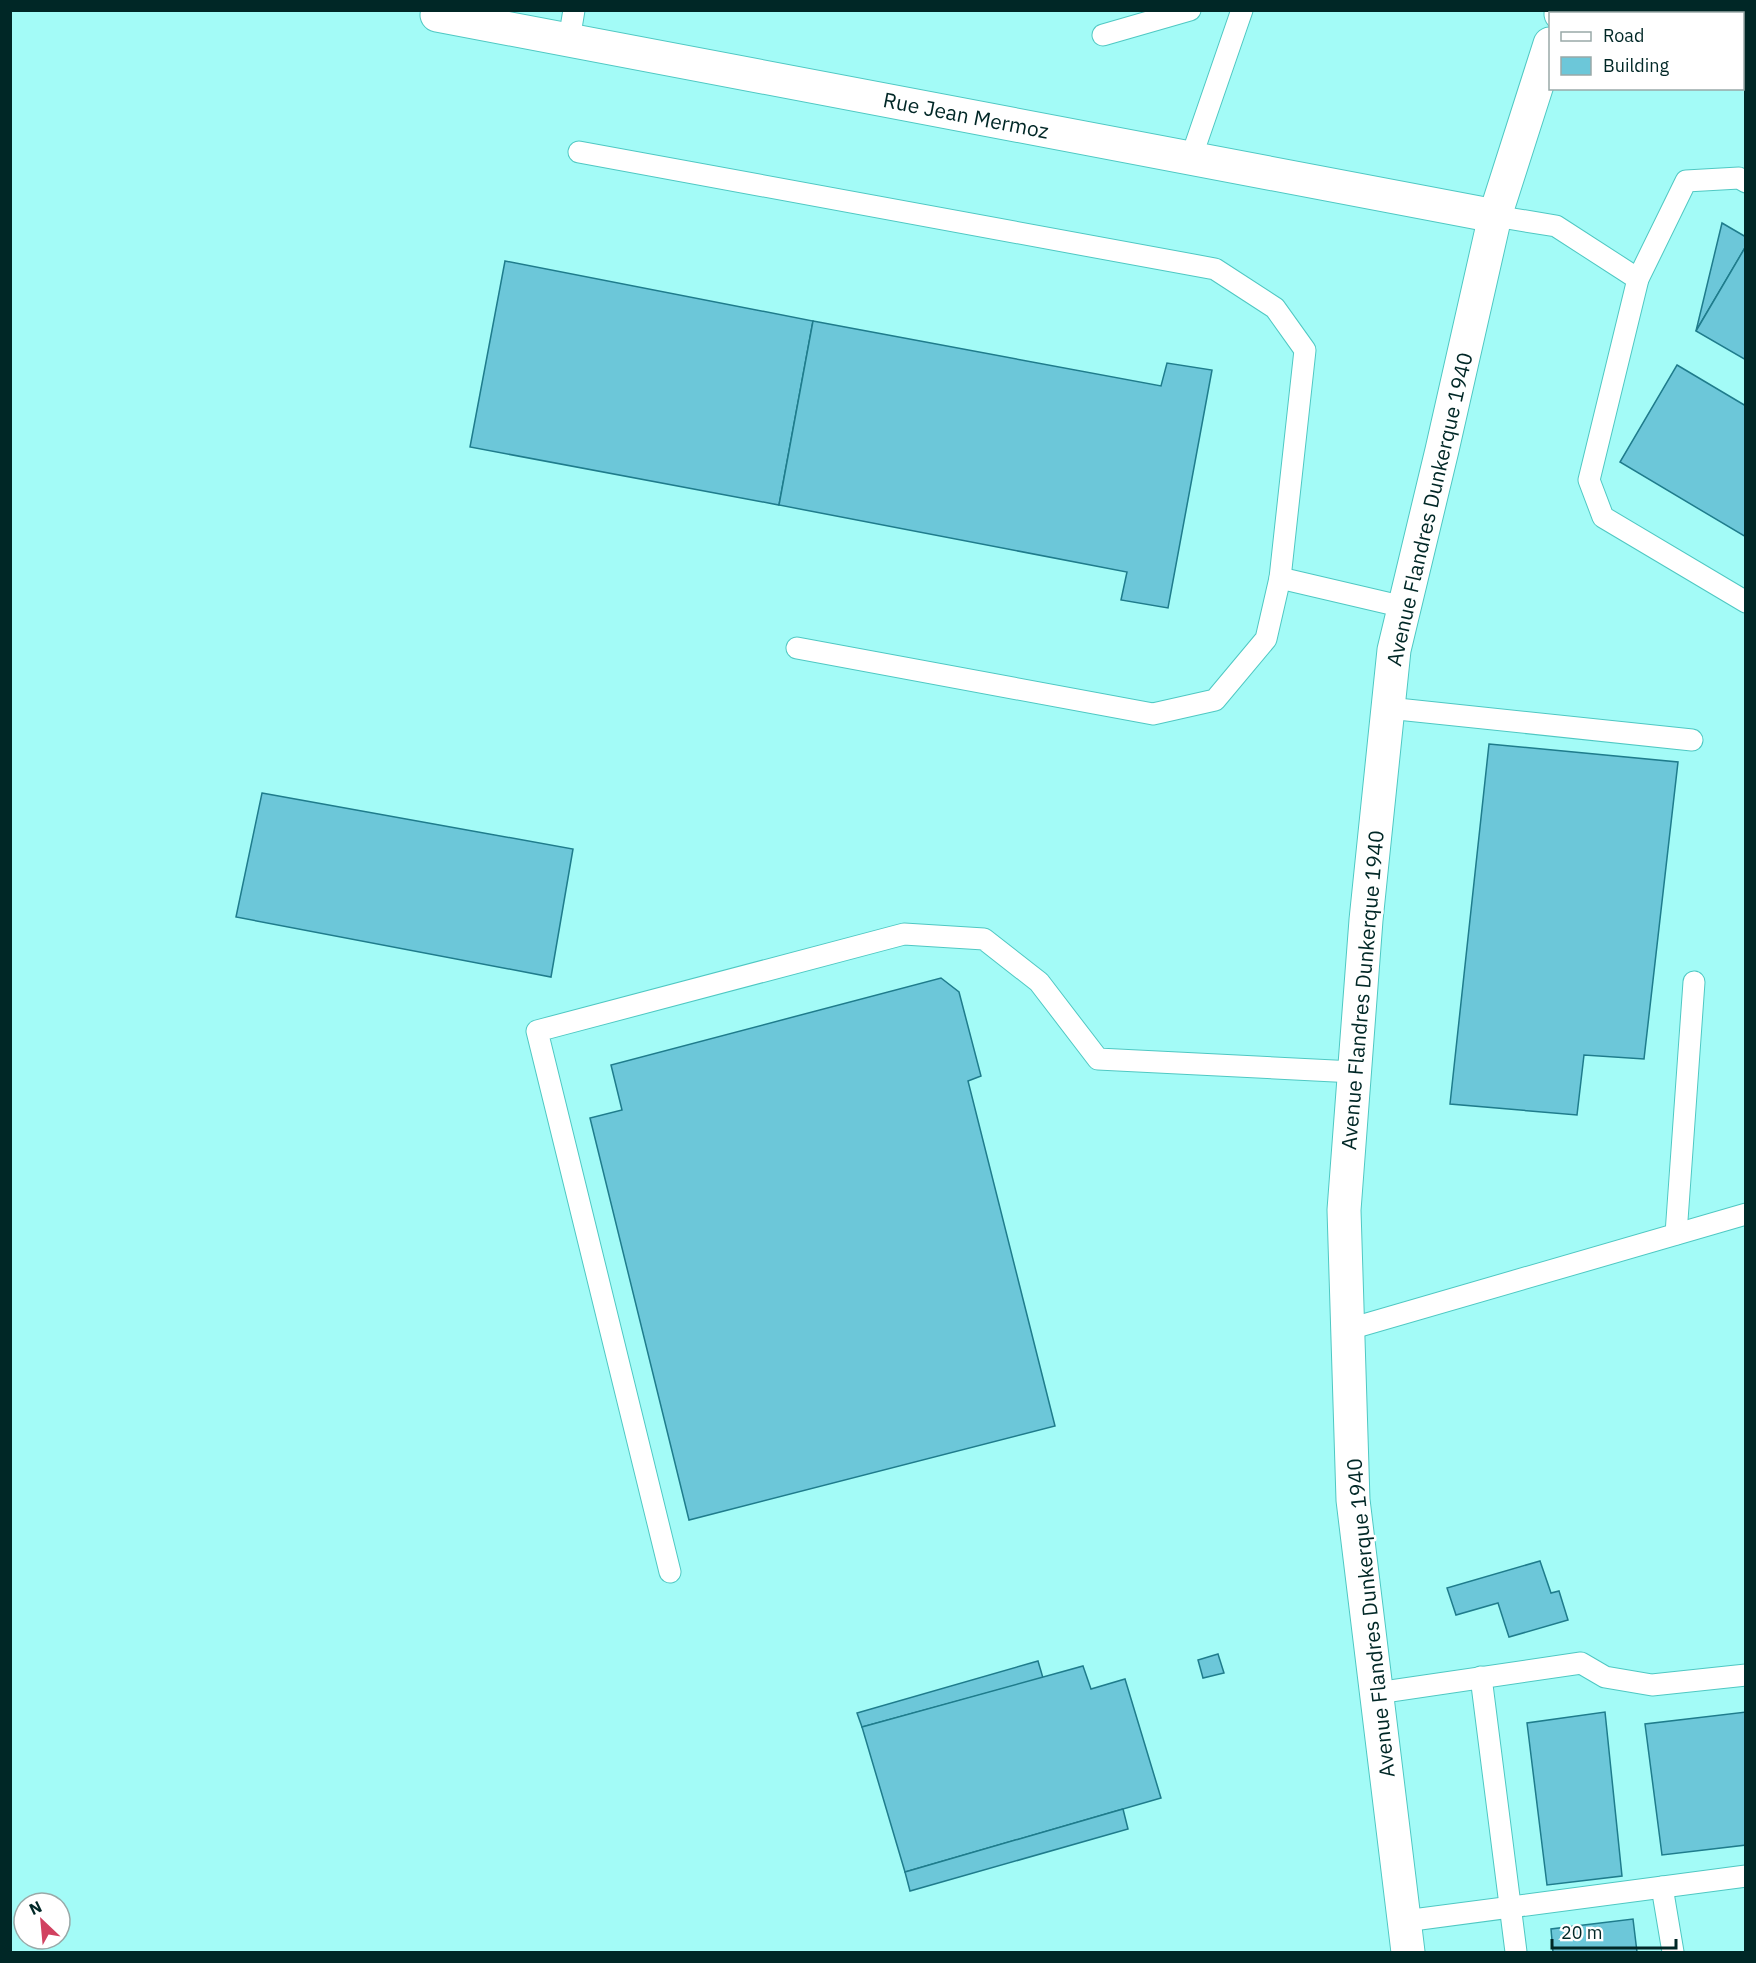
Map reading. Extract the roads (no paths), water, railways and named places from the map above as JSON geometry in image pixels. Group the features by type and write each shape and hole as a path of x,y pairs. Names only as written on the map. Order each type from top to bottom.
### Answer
{"street":[{"name":"Rue Jean Mermoz","path":"437,15 571,25 1191,158 1495,216"},
{"name":"Avenue Flandres Dunkerque 1940","path":"1408,1953 1353,1500 1344,1210 1354,1072 1366,920 1394,650 1495,216 1549,50"}],"lane":[{"path":"1103,35 1190,10"},
{"path":"1191,158 1242,10"},
{"path":"579,152 1215,270 1275,308 1305,350 1280,578 1266,639 1215,700 1153,714 797,648"},
{"path":"1746,182 1739,178 1686,181 1638,279 1589,480 1603,517 1746,602"},
{"path":"1495,216 1556,226 1638,279"},
{"path":"1280,578 1404,607"},
{"path":"1388,708 1692,740"},
{"path":"670,1572 537,1030 903,934 984,939 1039,982 1098,1059 1354,1072"},
{"path":"1676,1234 1694,982"},
{"path":"1346,1330 1746,1214"},
{"path":"1377,1693 1581,1663 1605,1677 1652,1685 1746,1675"},
{"path":"1481,1677 1516,1953"},
{"path":"1404,1921 1746,1876"},
{"path":"1662,1887 1673,1953"}]}
